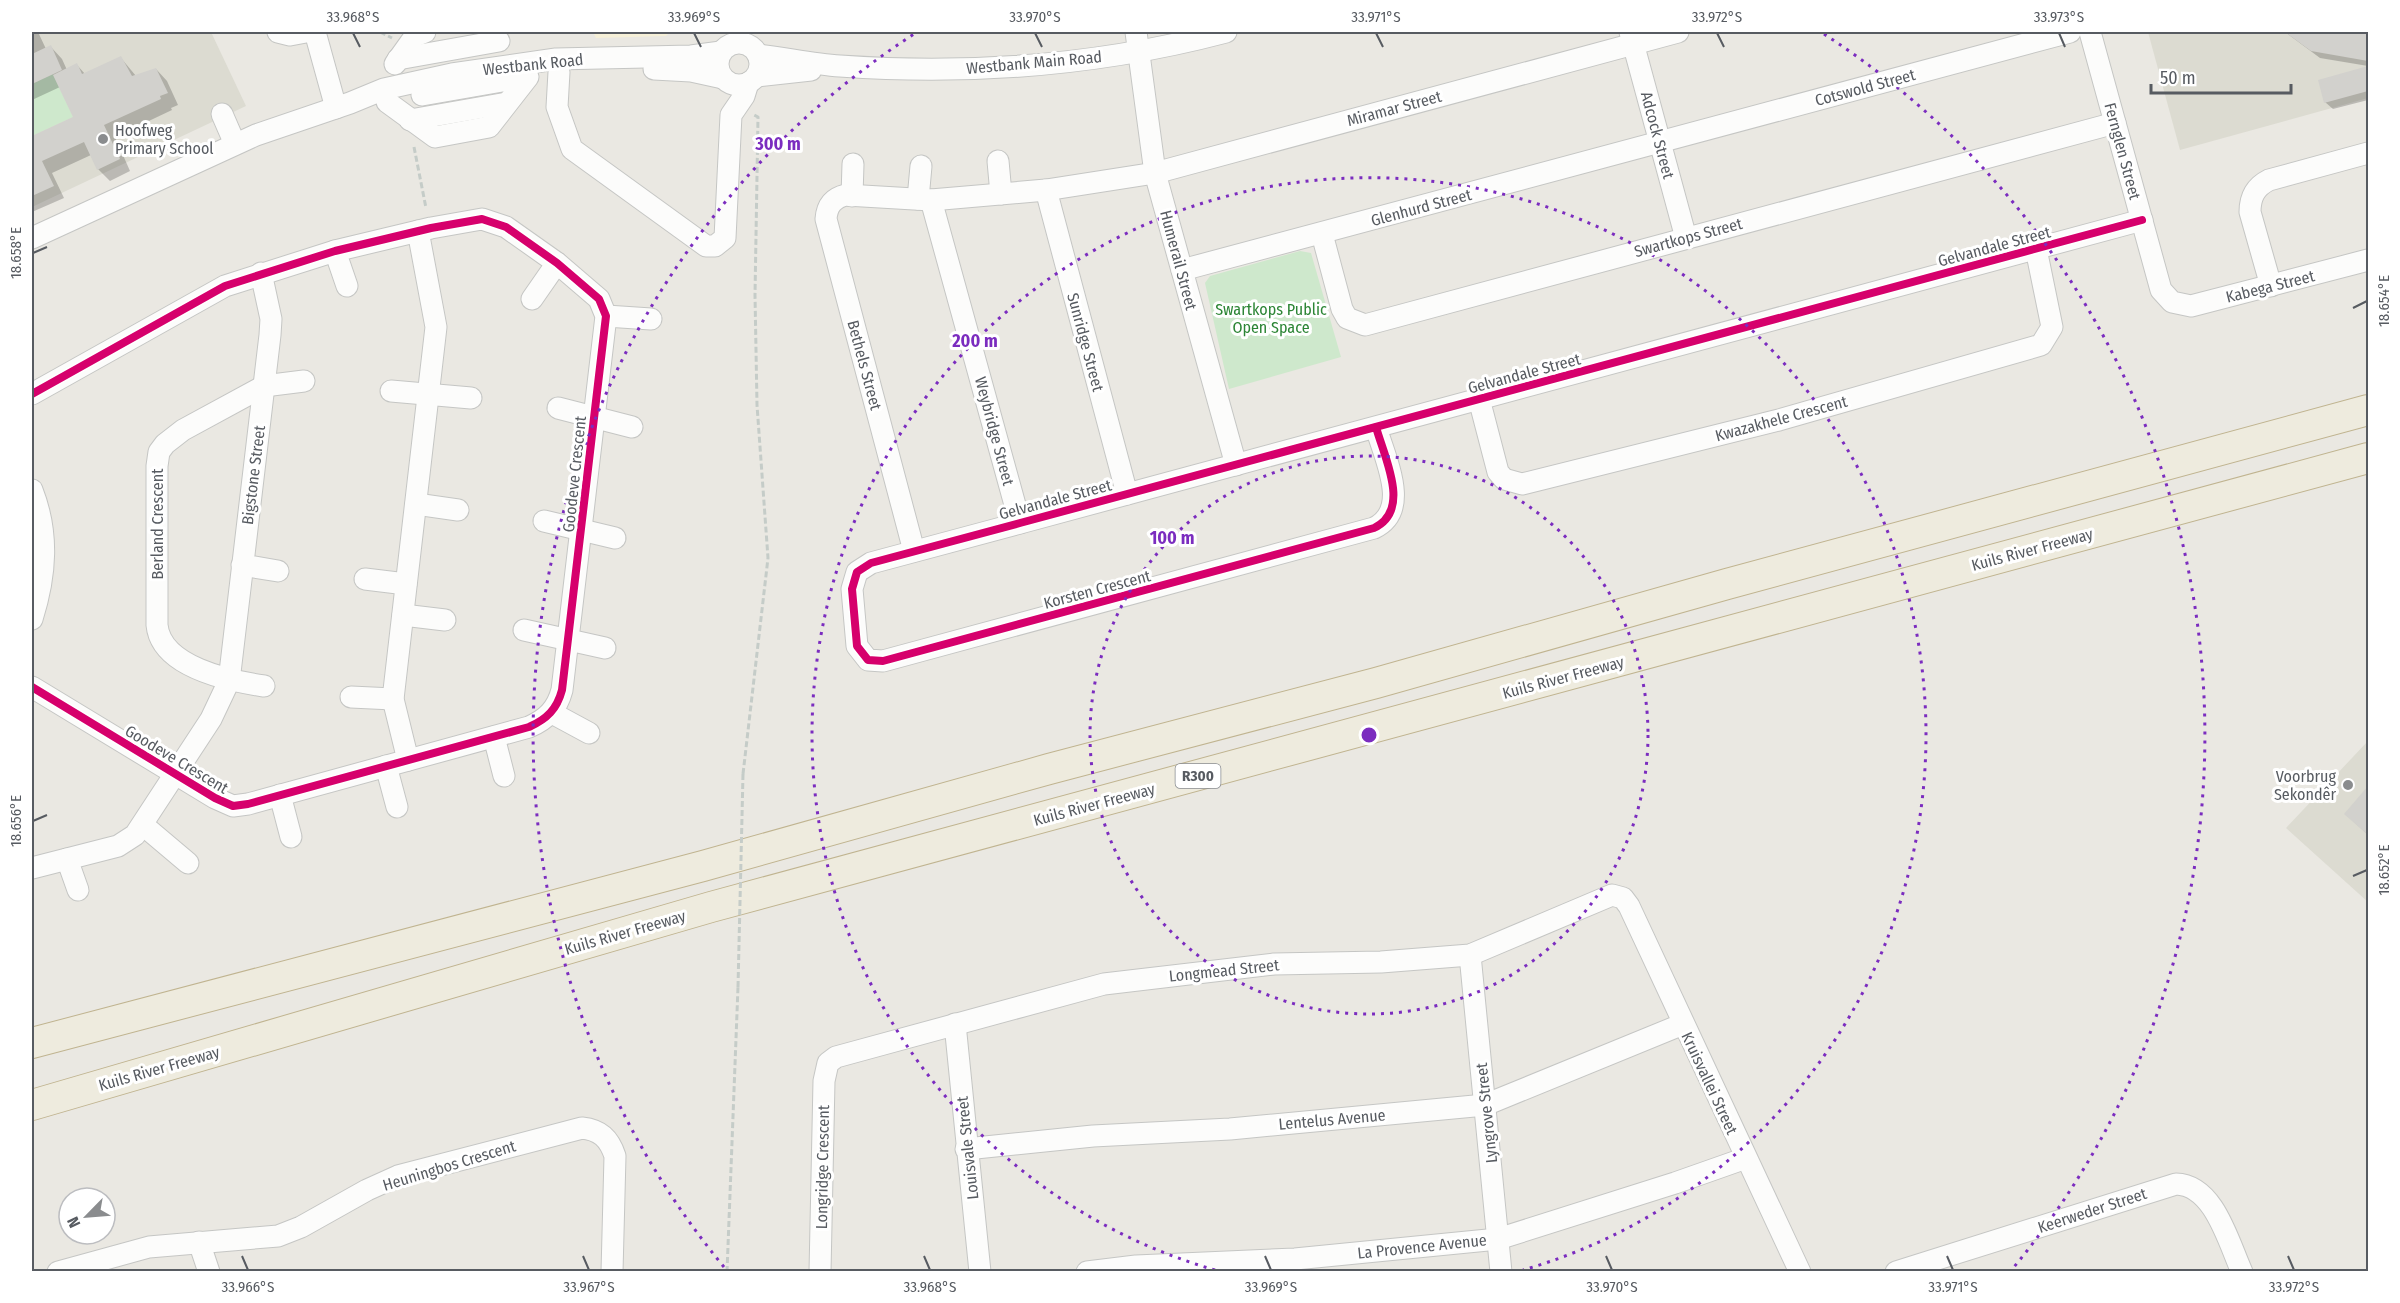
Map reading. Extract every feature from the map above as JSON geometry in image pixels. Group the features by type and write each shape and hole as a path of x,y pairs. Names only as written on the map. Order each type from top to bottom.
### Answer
{"highway":[{"path":"32,1043 692,869 1049,769 1376,683 1738,581 2368,410"},
{"name":"Kuils River Freeway","path":"32,1106 711,907 2368,458"}],"street":[{"path":"278,32 290,35 306,32"},
{"path":"315,32 343,106"},
{"path":"403,53 491,35 526,70 502,110 416,130 386,95 403,53 417,34 425,32"},
{"name":"Westbank Main Road","path":"753,80 839,66 959,68 1028,66 1138,41 1226,32"},
{"name":"Miramar Street","path":"1155,173 1632,37 1678,32"},
{"name":"Cotswold Street","path":"1660,142 2070,32"},
{"name":"Fernglen Street","path":"2090,32 2161,290 2172,302"},
{"name":"Adcock Street","path":"1632,37 1686,238"},
{"name":"Humerail Street","path":"1138,41 1155,173 1236,465"},
{"path":"559,72 557,107 572,149 706,246 715,246 725,238 731,115 744,96 753,80 760,65 752,44 727,43 718,63 723,78 732,84 753,80"},
{"name":"Westbank Road","path":"526,70 556,59 691,56 727,43"},
{"name":"Westbank Main Road","path":"752,44 839,66"},
{"name":"Westbank Road","path":"32,238 236,144 343,106 452,74 638,68 691,71 723,78"},
{"path":"222,114 236,144"},
{"name":"Swartkops Street","path":"1322,234 1342,309 1347,318 1365,325 2115,123"},
{"name":"Glenhurd Street","path":"1182,270 1660,142"},
{"path":"2271,286 2250,212 2250,203 2257,188 2269,180 2368,153"},
{"path":"998,161 1001,194"},
{"path":"853,164 852,196 925,200 1046,190 1155,173"},
{"path":"921,166 925,200"},
{"name":"Sunridge Street","path":"1046,190 1127,494"},
{"name":"Bethels Street","path":"852,196 846,195 834,200 826,212 826,219 914,551"},
{"name":"Weybridge Street","path":"925,200 1020,523"},
{"path":"32,394 204,297 261,273 335,250 424,229 482,219 506,227 557,263 599,299 606,316 651,319"},
{"name":"Gelvandale Street","path":"914,551 2142,220"},
{"path":"408,760 393,699 436,327 424,229"},
{"name":"Kwazakhele Crescent","path":"1479,399 1498,472 1504,479 1522,484 1779,420 2041,345 2052,327 2036,249"},
{"path":"335,250 347,286"},
{"name":"Kabega Street","path":"2172,302 2192,306 2368,260"},
{"path":"532,298 557,263"},
{"name":"Bigstone Street","path":"32,868 125,844 143,825 177,775 211,719 229,681 271,319 261,273"},
{"name":"Goodeve Crescent","path":"32,687 214,798 233,806 529,727 552,713 562,690 606,316"},
{"path":"264,386 304,381"},
{"name":"Berland Crescent","path":"229,681 204,672 176,655 164,644 158,634 157,466 159,452 171,438 264,386"},
{"path":"391,391 471,398"},
{"name":"Goodeve Crescent","path":"558,408 632,427"},
{"name":"Korsten Crescent","path":"914,551 866,565 854,577 852,589 855,640 859,651 868,660 883,661 1374,528 1388,519 1395,504 1376,427"},
{"path":"32,490 43,528 45,556 40,591 32,619"},
{"path":"416,504 458,510"},
{"name":"Goodeve Crescent","path":"544,521 615,538"},
{"path":"242,565 278,571"},
{"path":"365,579 406,584"},
{"path":"403,615 445,620"},
{"path":"524,630 604,648"},
{"path":"229,681 264,686"},
{"path":"351,697 393,699"},
{"path":"552,713 590,733"},
{"path":"494,736 504,776"},
{"path":"386,766 397,807"},
{"path":"280,795 291,837"},
{"path":"143,825 188,862"},
{"path":"67,859 78,890"},
{"name":"Longmead Street","path":"828,1063 847,1052 1104,984 1274,964 1381,962 1470,955 1605,896 1619,896"},
{"name":"Kruisvallei Street","path":"1619,896 1629,906 1800,1272"},
{"name":"Lyngrove Street","path":"1470,955 1501,1272"},
{"name":"Louisvale Street","path":"955,1024 980,1272"},
{"name":"Lentelus Avenue","path":"966,1149 1093,1136 1230,1129 1485,1105 1683,1024"},
{"name":"Longridge Crescent","path":"820,1272 824,1081 828,1063"},
{"name":"Heuningbos Crescent","path":"58,1272 149,1247 278,1236 398,1176 582,1128 600,1132 615,1156 612,1272"},
{"name":"La Provence Avenue","path":"1087,1272 1136,1266 1296,1259 1498,1239 1676,1183 1746,1158"},
{"name":"Keerweder Street","path":"1896,1272 1930,1266 2169,1185 2182,1184 2196,1188 2207,1198 2242,1272"},
{"path":"199,1242 209,1272"}],"path":[{"path":"727,1272 738,987 743,774 768,558 757,394 755,295 758,117 750,113"},
{"path":"416,130 414,153 424,229"}],"shaded area":[{"name":"Hoofweg Primary School","path":"32,32 211,32 246,106 32,207"},
{"path":"593,32 670,32 666,36 596,38"},
{"path":"2148,32 2368,32 2368,98 2180,150"},
{"name":"Voorbrug Sekondêr","path":"2368,741 2368,902 2286,828"}],"green space":[{"path":"53,74 73,117 32,136 32,84"},
{"name":"Swartkops Public Open Space","path":"1300,251 1311,253 1341,357 1229,389 1205,283 1210,276"}],"building":[{"path":"2285,32 2368,32 2368,61 2311,51"},
{"path":"51,45 62,70 32,84 32,54"},
{"path":"121,56 132,76 156,68 168,93 160,96 161,99 104,125 120,159 97,170 84,142 42,161 54,186 32,196 32,136 73,117 53,75 77,63 82,74"},
{"path":"2368,66 2368,91 2324,103 2318,80"},
{"path":"2368,786 2368,835 2344,814"}],"cycle path":[{"path":"32,394 225,286 335,251 431,228 482,219 506,227 557,263 599,299 606,316 562,690 554,708 541,721 529,727 248,804 233,806 215,798 32,687"},
{"path":"1376,427 1389,467 1393,496 1391,509 1385,520 1374,528 883,661 868,660 857,646 852,589 857,572 871,563 2142,220"}],"place":[{"name":"Hoofweg Primary School","path":"103,139"},
{"name":"Voorbrug Sekondêr","path":"2348,785"}]}
